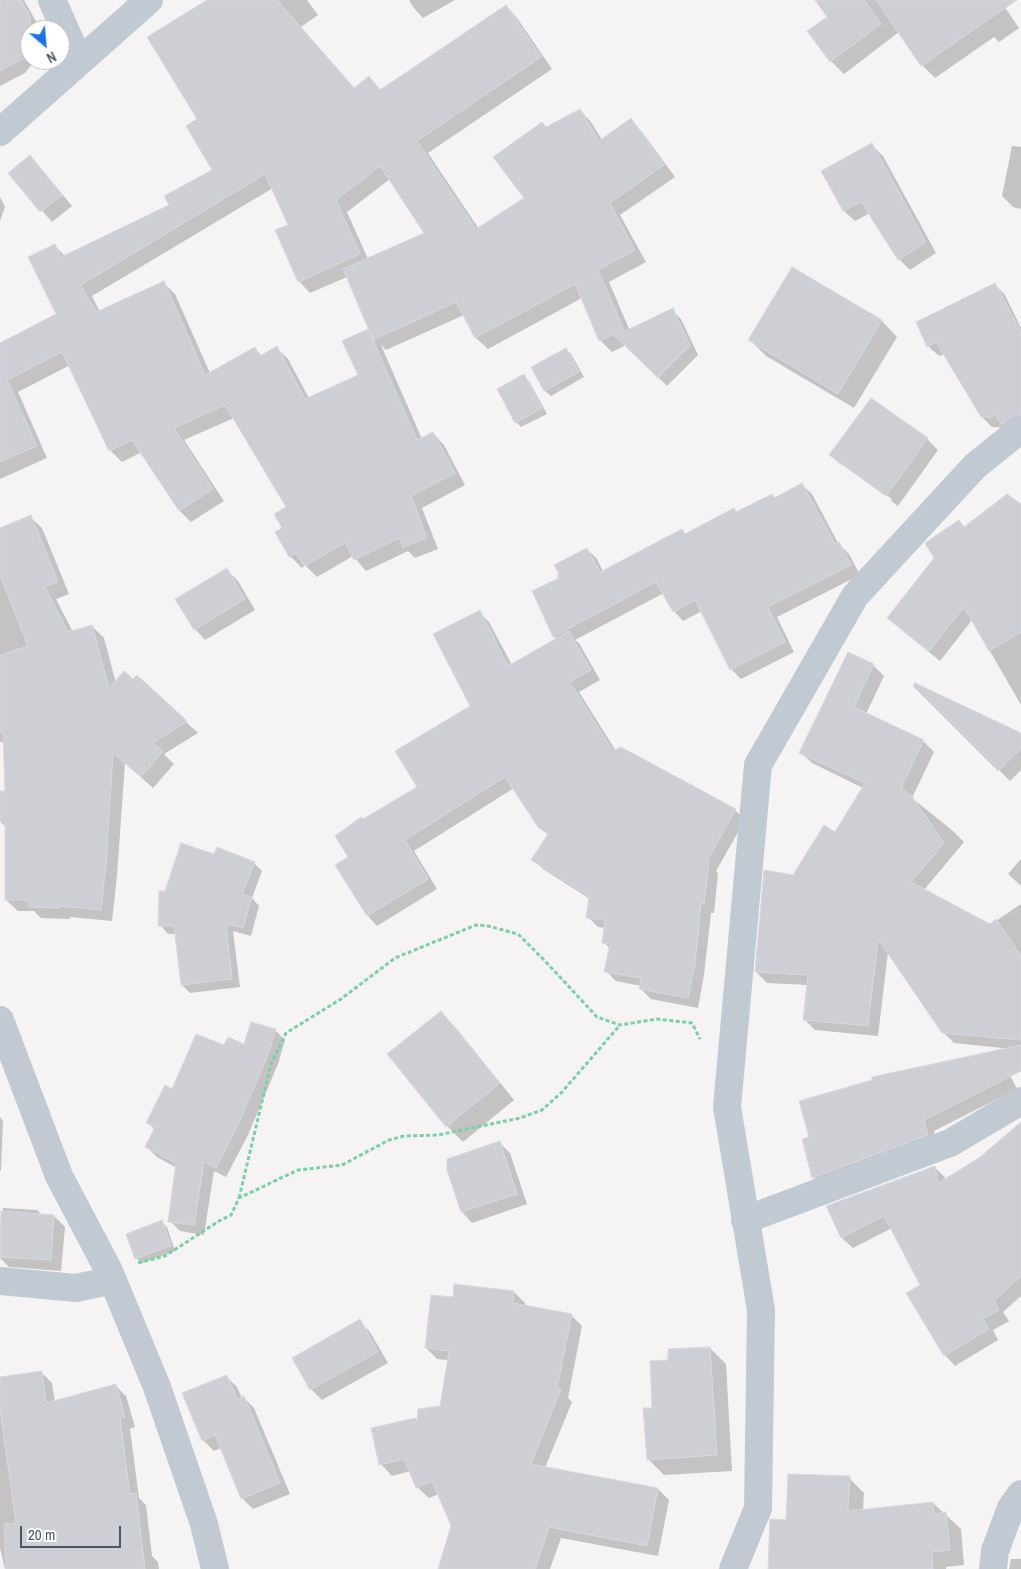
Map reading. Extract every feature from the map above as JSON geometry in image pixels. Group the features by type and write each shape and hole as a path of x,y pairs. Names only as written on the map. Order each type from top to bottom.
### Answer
{"street":[{"path":"52,0 79,61"},
{"path":"0,132 149,0"},
{"path":"733,1569 758,1508 761,1310 727,1107 758,765 855,596 975,466 1021,429"},
{"path":"0,1020 59,1176 111,1275 156,1387 204,1524 215,1569"},
{"path":"745,1220 950,1143 1021,1101"},
{"path":"0,1281 76,1288 111,1275"},
{"path":"993,1569 995,1551 1011,1508 1021,1494"}],"path":[{"path":"111,1275 165,1256 231,1215 239,1198 271,1064 286,1033 341,999 395,958 476,925 488,926 518,934 548,963 598,1018 620,1025 657,1019 692,1023 702,1044"},
{"path":"239,1198 298,1170 342,1165 389,1140 404,1136 438,1135 520,1118 542,1110 562,1092 620,1025"}],"building":[{"path":"0,0 21,0 30,16 30,20 20,20 20,60 0,71"},
{"path":"207,0 277,0 354,88 369,76 380,90 506,5 541,57 417,141 476,229 524,198 493,157 542,122 546,127 580,109 599,141 631,118 664,165 610,203 635,250 598,270 624,330 599,341 575,284 475,338 456,302 373,340 343,269 424,233 380,166 336,200 360,254 298,282 275,230 288,225 265,174 81,285 96,312 164,281 205,375 255,347 260,356 277,346 305,399 358,375 342,341 368,329 417,440 433,432 455,473 411,496 427,538 403,547 399,538 354,560 345,543 304,566 296,553 289,557 275,532 282,528 274,514 286,507 225,405 174,428 213,489 179,511 132,440 109,451 62,352 7,380 37,446 0,462 0,343 56,314 28,257 55,244 61,257 169,205 164,196 212,170 186,126 197,119 147,37"},
{"path":"815,0 864,0 881,24 830,62 807,31 827,17"},
{"path":"876,0 1017,0 921,66"},
{"path":"872,143 926,242 898,260 861,202 843,211 821,171"},
{"path":"30,155 62,195 40,212 8,173"},
{"path":"792,267 882,320 838,394 748,340"},
{"path":"995,283 1021,332 1021,414 1012,417 1002,424 995,415 981,417 936,342 927,347 916,322"},
{"path":"673,308 690,346 658,378 615,336"},
{"path":"566,348 579,372 544,391 531,367"},
{"path":"524,374 542,408 515,423 497,389"},
{"path":"871,398 928,438 886,496 829,455"},
{"path":"802,483 835,544 839,542 851,565 768,607 785,642 730,670 695,600 673,612 656,582 553,637 532,591 559,578 554,565 587,548 600,572 682,529 685,534 734,508 736,512 772,494 774,498"},
{"path":"1007,494 1021,504 1021,632 989,651 964,607 929,651 887,618 934,558 925,543 959,520 964,527"},
{"path":"31,515 58,582 45,587 68,632 92,625 109,688 124,671 133,679 137,675 187,721 153,743 163,751 141,777 113,753 101,910 59,906 59,908 28,907 29,900 5,900 5,821 0,822 0,791 5,791 3,732 0,732 0,655 28,646 0,575 0,528"},
{"path":"227,568 245,599 194,630 175,599"},
{"path":"480,610 508,666 569,631 591,670 570,682 613,751 621,747 736,809 707,861 709,862 704,904 701,903 695,964 688,998 639,989 641,978 604,972 610,944 602,943 605,920 586,918 589,896 531,860 548,834 538,827 505,777 405,840 428,879 367,916 335,865 348,857 335,836 361,817 363,819 417,787 395,751 470,706 433,634"},
{"path":"848,652 874,664 854,707 924,740 901,788 913,798 944,843 911,882 990,924 996,919 1021,956 1021,1040 942,1033 878,939 868,1026 803,1020 808,975 755,972 764,870 793,875 824,825 835,832 865,783 799,753"},
{"path":"915,683 1021,733 1021,749 998,771 913,686"},
{"path":"181,843 214,854 217,847 255,862 242,894 252,897 243,928 226,924 232,979 181,985 174,926 158,926 159,891 165,891"},
{"path":"441,1011 500,1083 446,1127 387,1054"},
{"path":"251,1022 276,1029 268,1054 238,1125 216,1168 204,1162 194,1225 168,1222 176,1163 145,1147 155,1127 146,1123 165,1085 172,1089 196,1034 224,1045 228,1037 244,1044"},
{"path":"1021,1045 1021,1071 924,1120 928,1135 812,1178 802,1139 809,1137 799,1101 872,1080 872,1077"},
{"path":"1021,1122 1021,1276 994,1301 999,1310 983,1319 989,1329 944,1356 906,1293 920,1285 884,1216 841,1238 826,1206 935,1166 938,1183 979,1158"},
{"path":"500,1141 517,1194 461,1212 447,1170 447,1159"},
{"path":"1,1211 54,1215 51,1260 0,1257"},
{"path":"162,1220 171,1246 135,1259 126,1234"},
{"path":"454,1284 514,1291 513,1303 572,1314 557,1388 561,1389 531,1464 658,1488 647,1546 549,1527 535,1569 438,1569 451,1526 432,1481 416,1488 404,1459 379,1465 371,1428 415,1418 417,1420 418,1409 440,1406 449,1351 425,1348 431,1295 453,1297"},
{"path":"360,1319 378,1352 310,1390 292,1358"},
{"path":"710,1347 717,1455 647,1460 643,1408 652,1408 650,1361 668,1360 668,1349"},
{"path":"42,1371 46,1403 116,1384 125,1417 120,1418 130,1494 136,1493 145,1569 6,1569 4,1524 16,1523 0,1409 0,1377"},
{"path":"227,1375 237,1399 244,1396 280,1483 241,1499 215,1435 202,1441 182,1393"},
{"path":"788,1474 850,1476 848,1511 933,1502 934,1514 946,1512 950,1550 932,1552 933,1569 768,1569 770,1519 786,1520"}]}
